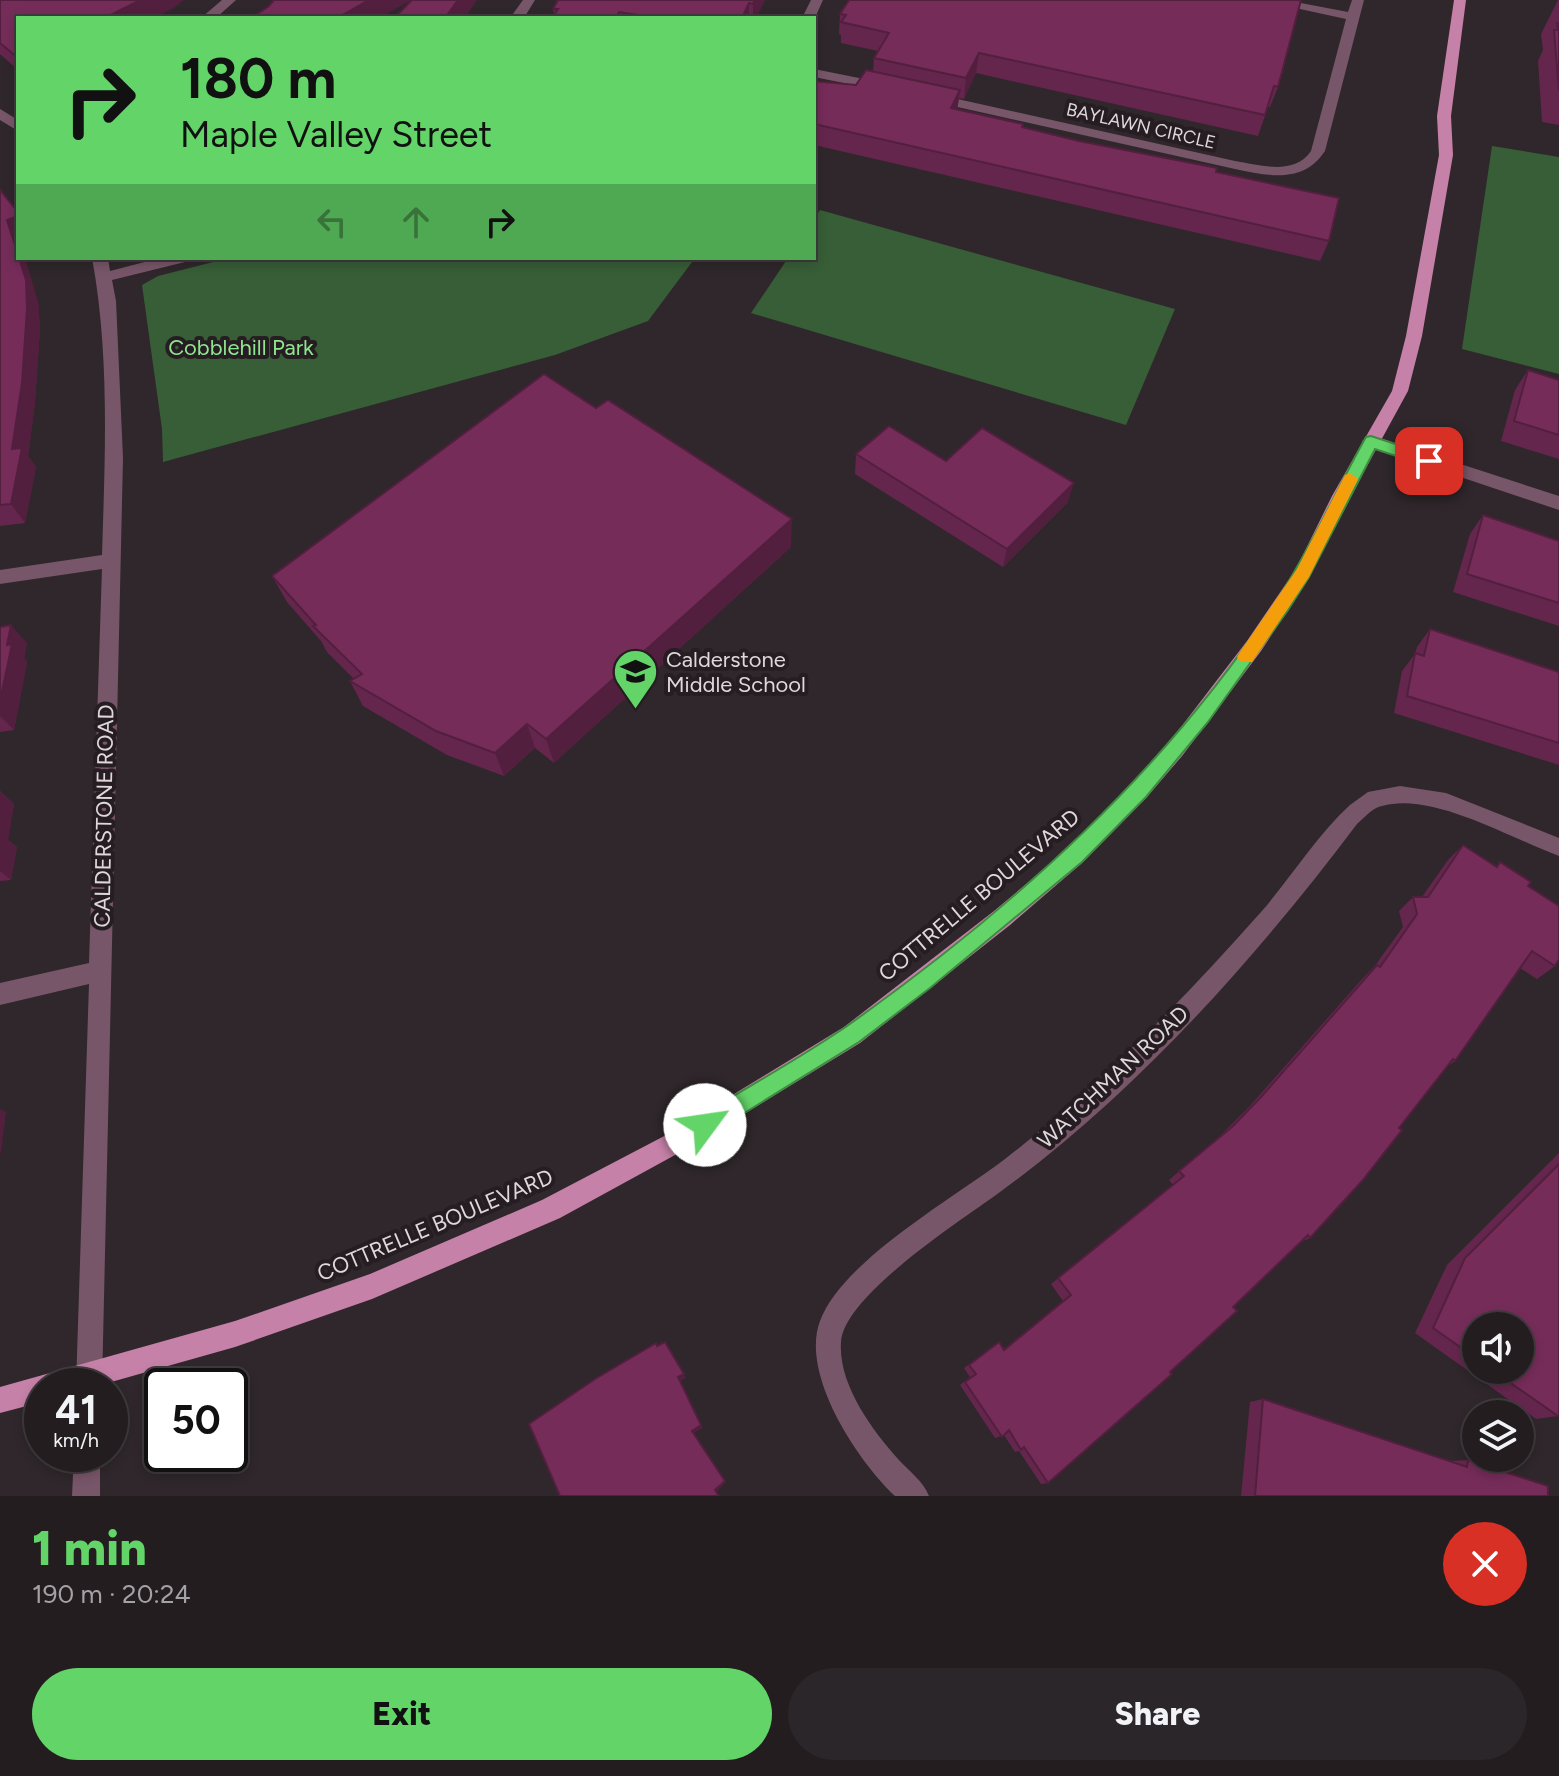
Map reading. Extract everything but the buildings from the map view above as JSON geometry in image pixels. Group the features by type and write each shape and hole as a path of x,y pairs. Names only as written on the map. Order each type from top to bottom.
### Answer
{"main road":[{"name":"COTTRELLE BOULEVARD","path":"128,1368 372,1286 467,1247 551,1209 678,1141 852,1035 1002,918 1075,856 1139,792 1201,717 1303,573 1400,391 1414,336 1446,155 1444,116 1460,0"},
{"path":"0,1400 24,1394"}],"street":[{"path":"210,16 230,0"},
{"path":"1265,0 1354,17"},
{"name":"BAYLAWN CIRCLE","path":"924,96 1235,165 1283,172 1304,167 1318,151 1358,0"},
{"path":"816,73 893,89"},
{"name":"CALDERSTONE ROAD","path":"89,1368 114,458 105,277 101,260"},
{"path":"105,277 172,260"},
{"path":"1371,441 1559,503"},
{"path":"0,577 109,561"},
{"name":"WATCHMAN ROAD","path":"915,1496 901,1485 865,1440 843,1403 829,1361 830,1325 851,1293 1031,1154 1179,1016 1261,930 1350,818 1364,806 1379,797 1425,797 1559,847"},
{"path":"0,994 100,971"},
{"path":"86,1496 87,1472"}],"green space":[{"path":"1492,146 1559,157 1559,374 1462,349"},
{"path":"820,210 1175,309 1126,425 751,313 787,260 816,260 816,216"},
{"name":"Cobblehill Park","path":"221,260 694,260 648,321 555,355 163,462 162,429 142,285 158,276"}],"slow traffic":[{"path":"1246,657 1303,573 1350,479"}],"place":[{"name":"Calderstone Middle School","path":"635,711"}],"route":[{"path":"705,1125 852,1035 923,981 1075,856 1139,792 1201,717 1282,605 1303,573 1371,441 1429,461"}]}
